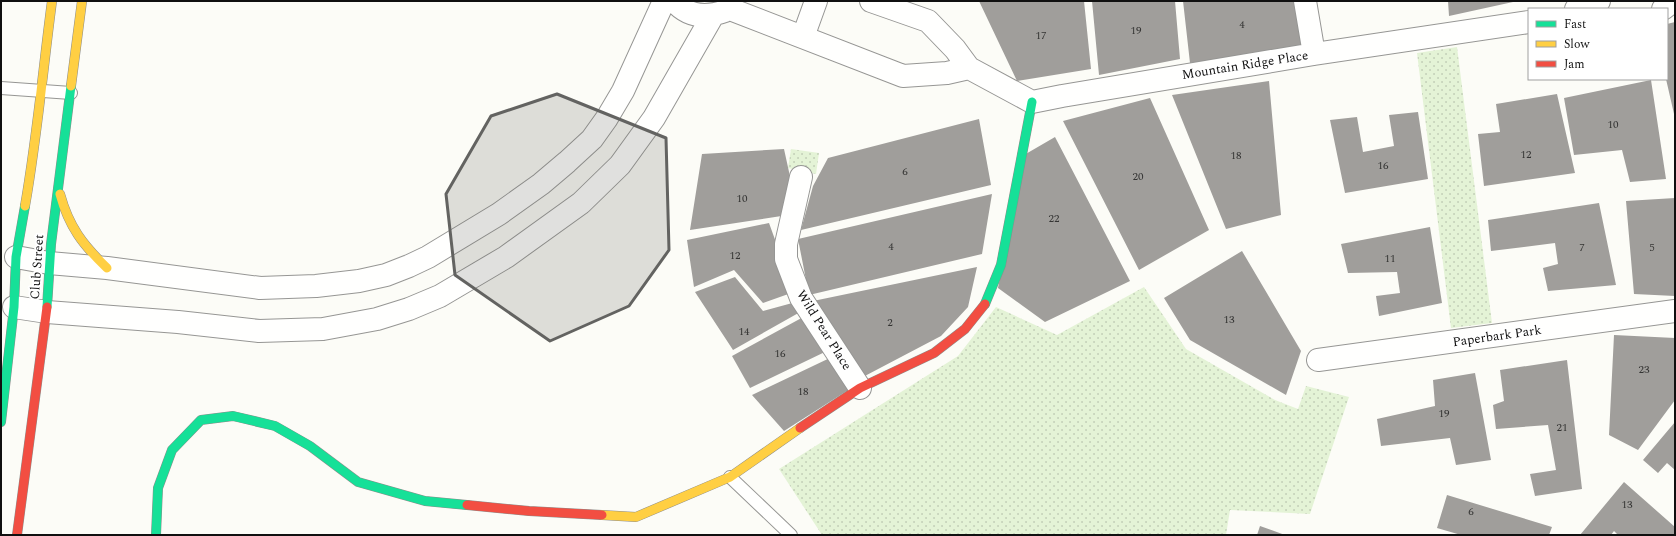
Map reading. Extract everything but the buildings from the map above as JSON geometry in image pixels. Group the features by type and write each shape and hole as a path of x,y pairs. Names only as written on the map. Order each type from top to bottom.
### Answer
{"street":[{"name":"Club Street","path":"1,422 14,307 16,257 32,166 40,90 52,1"},
{"name":"Club Street","path":"17,535 47,312 49,263 82,1"},
{"path":"16,257 49,263 107,268 260,288 316,286 359,281 386,275 409,266 454,242 505,209 541,184 592,139 607,118 623,91 664,1"},
{"path":"674,1 680,7 695,14 727,9 903,76 947,73 969,68"},
{"path":"803,37 816,1"},
{"path":"156,535 158,488 172,450 201,420 233,416 275,426 310,446 358,482 425,501 529,511 636,517 730,477 860,388 934,353 965,329 985,304 1001,264 1032,102 969,68 955,49 928,21 871,1"},
{"path":"1305,1 1314,54"},
{"path":"1579,8 1599,1"},
{"path":"1664,8 1673,1"},
{"path":"14,307 47,312 178,322 259,331 323,329 377,319 409,309 440,296 506,257 581,203 620,165 654,118 727,9"},
{"name":"Mountain Ridge Place","path":"1032,102 1314,54 1528,22"},
{"name":"Wild Pear Place","path":"801,177 786,244 786,259 801,298 860,388"},
{"path":"59,187 67,219 82,244 107,268"},
{"name":"Paperbark Park","path":"1318,360 1675,311"}],"lane":[{"path":"1,88 40,90 71,94"},
{"path":"730,477 791,535"}],"highlighted area":[{"path":"557,94 666,138 669,250 629,306 550,341 455,275 446,194 491,116"}],"green space":[{"path":"1457,47 1492,323 1451,328 1417,53"},
{"path":"791,149 819,153 816,174 788,168"},
{"path":"1144,287 1186,349 1275,400 1298,409 1306,386 1349,397 1310,514 1230,510 1226,535 822,535 779,469 958,356 996,307 1057,335"}],"traffic: fast":[{"path":"47,307 51,244 71,86"},
{"path":"985,304 1001,265 1032,102"},
{"path":"1,422 14,307 16,257 25,206"},
{"path":"156,535 158,488 172,450 201,420 233,416 275,426 310,446 358,482 425,501 467,505"}],"traffic: slow":[{"path":"25,206 52,1"},
{"path":"71,86 82,1"},
{"path":"60,194 72,226 84,243 107,268"},
{"path":"602,515 636,517 730,477 800,428"}],"traffic: jam":[{"path":"800,428 860,388 934,353 965,329 985,304"},
{"path":"17,535 47,307"},
{"path":"467,505 529,511 602,515"}]}
